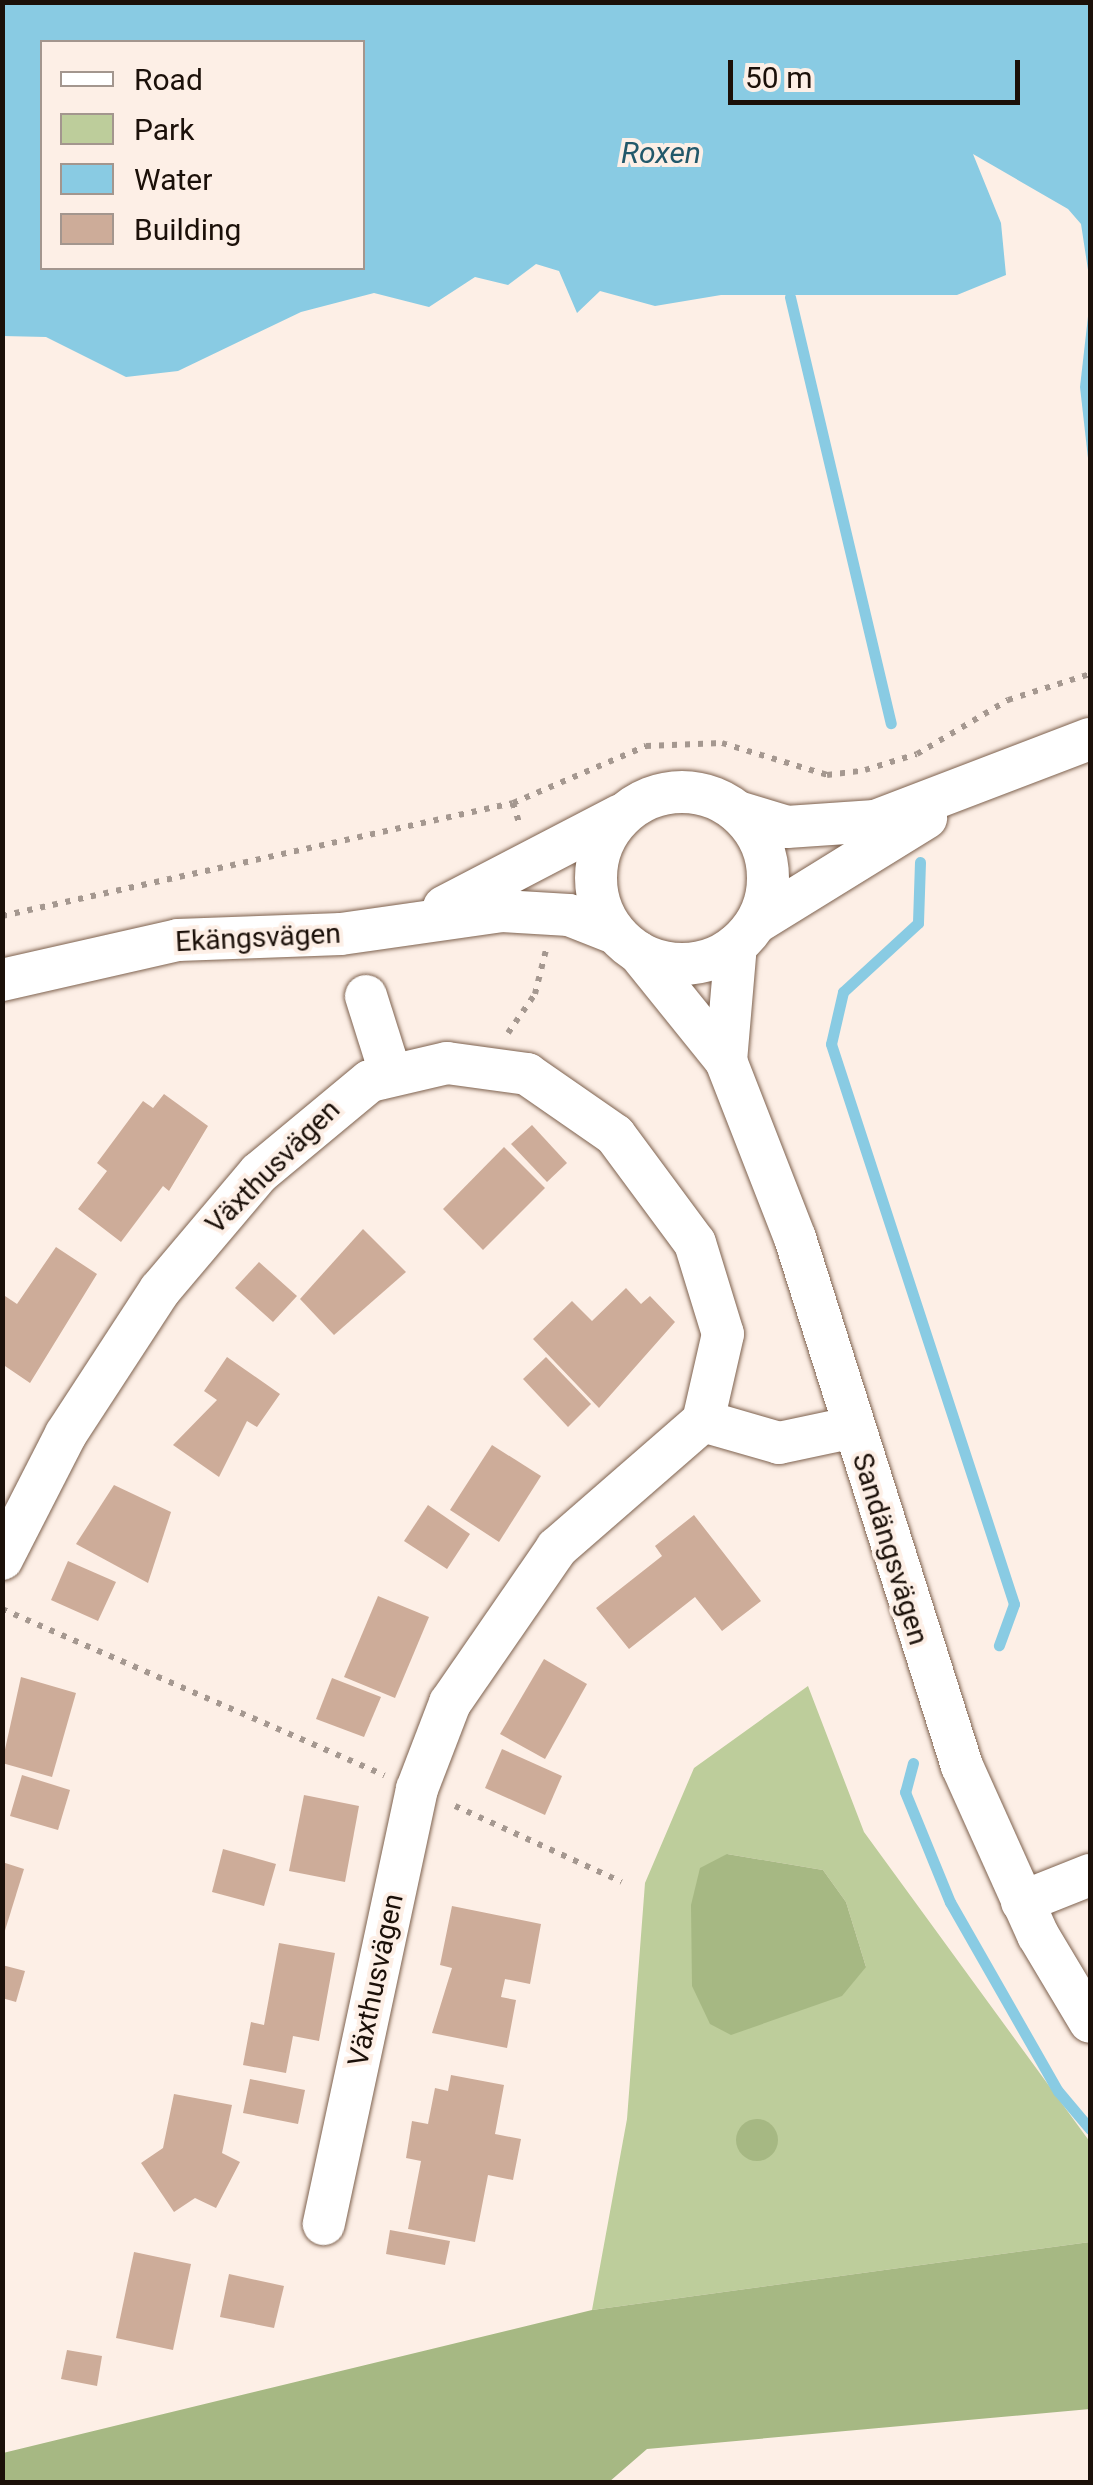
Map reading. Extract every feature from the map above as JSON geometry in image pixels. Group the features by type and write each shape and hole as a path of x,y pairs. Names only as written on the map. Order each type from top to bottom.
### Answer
{"street":[{"path":"976,784 746,934 689,964 627,943 597,868 607,836 630,810 676,792 787,827 841,828 976,784 1090,739"},
{"name":"Ekängsvägen","path":"416,920 630,810"},
{"path":"738,812 767,864 746,934"},
{"name":"Ekängsvägen","path":"22,975 178,940 340,934 416,920 542,912 627,943"},
{"name":"Sandängsvägen","path":"726,1061 746,934"},
{"name":"Sandängsvägen","path":"627,943 726,1061 854,1427 924,1662 1022,1902 1090,2022"},
{"path":"366,996 390,1072"},
{"name":"Växthusvägen","path":"2,1559 66,1434 207,1230 314,1120 390,1072 470,1063 527,1074 590,1113 646,1168 695,1243 718,1306 721,1361 703,1421 557,1548 475,1657 417,1789 324,2224"},
{"path":"703,1421 779,1443 854,1427"},
{"path":"1022,1902 1090,1875"}],"path":[{"path":"2,916 513,803 646,746 722,744 827,775 864,770 917,754 1008,700 1090,674"},
{"path":"2,1609 622,1882"}],"green space":[{"path":"808,1686 864,1832 1090,2142 1090,2242 592,2310 627,2119 645,1883 694,1768","holes":["727,1854 823,1870 846,1902 866,1967"]},
{"path":"727,1854 823,1870 846,1902 866,1967 842,1996 731,2035 710,2024 692,1986 691,1905 700,1868"},
{"path":"757,2119 772,2125 778,2140 772,2155 757,2161 742,2155 736,2140 742,2125"},
{"path":"1090,2242 1090,2409 647,2449 609,2482 3,2482 3,2453 592,2310"}],"water":[{"name":"Roxen","path":"2,3 1090,3 1090,283 1081,224 1068,209 973,154 1001,223 1006,275 957,295 721,295 655,306 600,291 577,313 559,271 536,264 508,285 475,277 429,307 374,293 301,312 178,371 126,377 46,337 3,336"},
{"path":"1090,299 1090,476 1080,387"}],"building":[{"path":"164,1094 208,1126 169,1191 163,1186 121,1242 78,1209 107,1171 97,1163 143,1101 153,1108"},
{"path":"532,1125 567,1163 547,1182 511,1144"},
{"path":"504,1147 545,1188 483,1250 443,1209"},
{"path":"363,1229 406,1272 334,1335 300,1299"},
{"path":"56,1247 97,1274 30,1383 2,1364 2,1294 17,1304"},
{"path":"259,1262 297,1296 273,1322 235,1288"},
{"path":"626,1288 641,1304 650,1296 675,1322 599,1408 533,1339 572,1301 592,1321"},
{"path":"227,1357 280,1394 257,1427 247,1421 219,1477 173,1445 217,1400 204,1391"},
{"path":"546,1357 591,1404 568,1427 523,1379"},
{"path":"492,1445 541,1476 499,1542 450,1510"},
{"path":"114,1485 171,1512 148,1583 76,1544"},
{"path":"428,1505 470,1534 447,1569 404,1541"},
{"path":"694,1515 761,1601 722,1631 695,1597 629,1649 596,1608 662,1556 655,1546"},
{"path":"68,1561 116,1582 98,1621 51,1600"},
{"path":"378,1596 429,1617 395,1698 344,1677"},
{"path":"544,1659 587,1684 545,1759 500,1734"},
{"path":"21,1677 76,1693 52,1777 2,1763"},
{"path":"332,1678 381,1697 364,1737 316,1719"},
{"path":"502,1749 562,1776 545,1815 485,1788"},
{"path":"22,1775 70,1790 58,1830 10,1816"},
{"path":"304,1795 359,1806 345,1882 289,1871"},
{"path":"223,1849 276,1864 264,1906 212,1892"},
{"path":"2,1862 24,1869 3,1937 2,1937"},
{"path":"452,1906 541,1924 530,1984 505,1979 501,1997 516,2000 507,2048 432,2033 452,1968 440,1965"},
{"path":"279,1943 335,1953 319,2041 293,2036 286,2073 243,2065 251,2022 264,2025"},
{"path":"2,1965 25,1971 16,2002 2,1998"},
{"path":"451,2075 504,2085 495,2134 521,2139 513,2180 488,2175 475,2242 408,2229 421,2161 406,2158 412,2121 428,2124 435,2088 448,2091"},
{"path":"250,2079 305,2090 298,2124 243,2113"},
{"path":"174,2094 232,2105 222,2153 240,2162 216,2208 195,2198 174,2212 141,2163 163,2148"},
{"path":"390,2230 450,2241 445,2265 386,2254"},
{"path":"134,2252 191,2264 173,2350 116,2338"},
{"path":"229,2274 284,2286 274,2328 220,2317"},
{"path":"67,2350 102,2356 97,2386 61,2379"}],"waterway":[{"path":"790,297 891,723"},
{"path":"920,862 918,923 843,992 831,1044 1014,1604 999,1645"},
{"path":"913,1763 905,1792 950,1902 1058,2091 1090,2129"}]}
